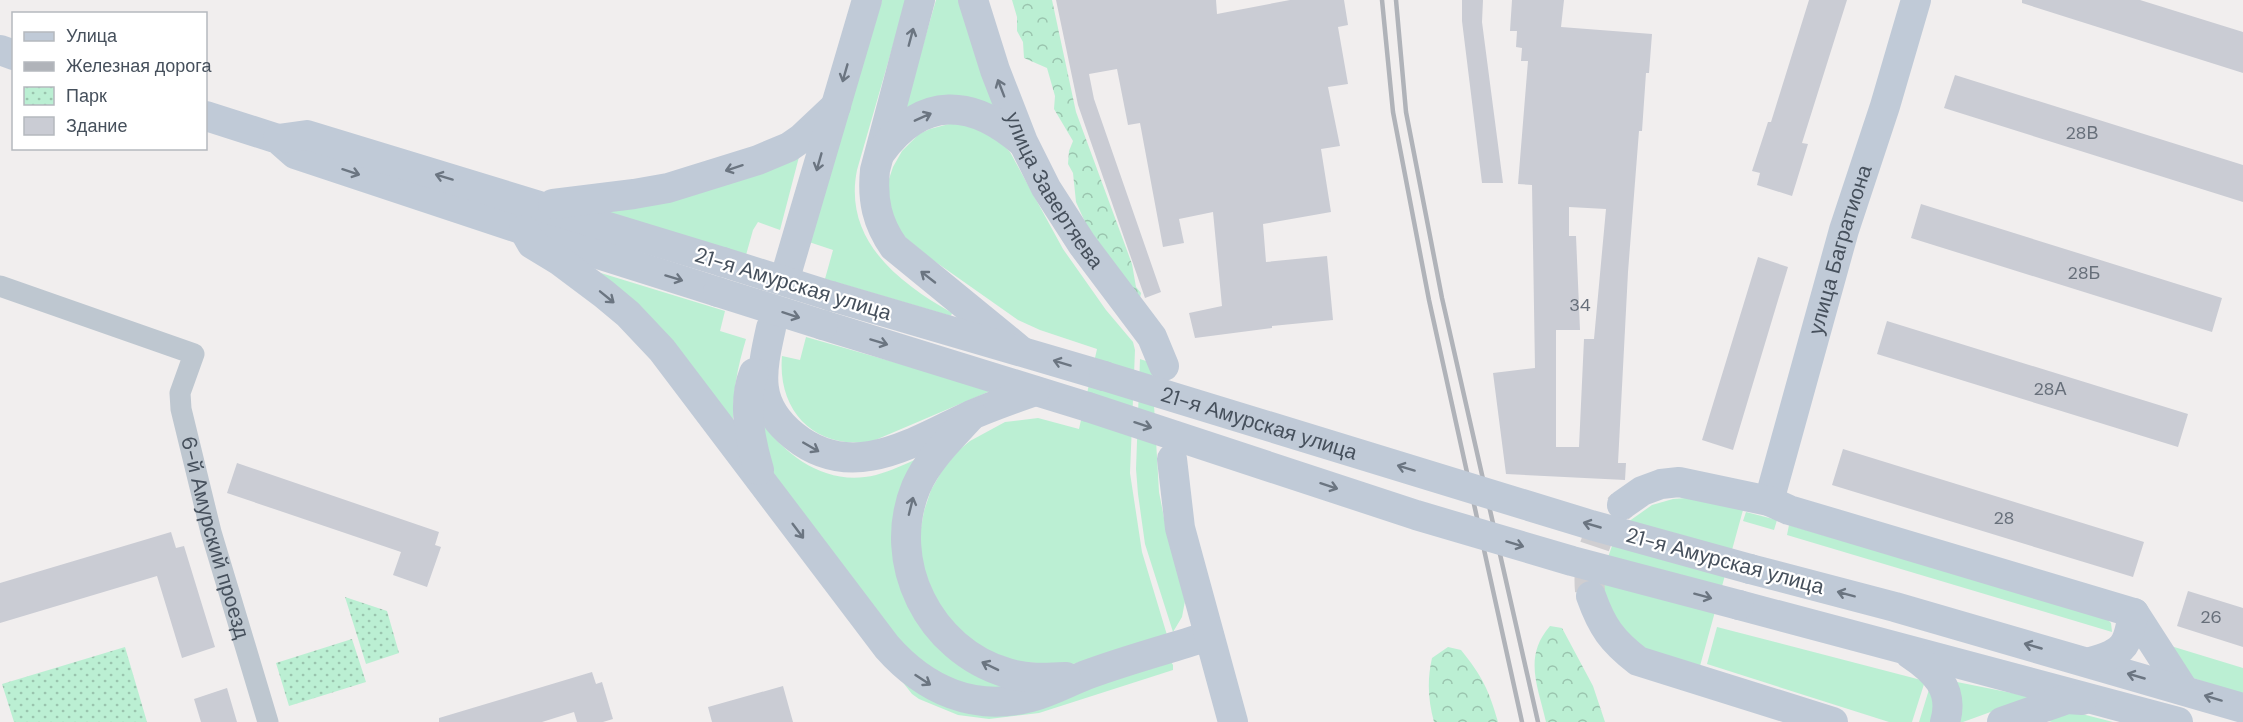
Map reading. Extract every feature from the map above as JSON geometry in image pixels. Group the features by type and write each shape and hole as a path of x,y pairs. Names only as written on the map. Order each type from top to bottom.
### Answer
{"main road":[{"path":"788,268 867,0"},
{"path":"920,0 873,185 875,210 880,226 894,247 1020,350"},
{"name":"улица Завертяева","path":"973,0 995,70 1023,142 1059,211 1152,337 1164,366"},
{"name":"улица Багратиона","path":"1769,501 1844,230 1885,106 1916,0"},
{"path":"540,206 659,190 758,160 789,147 802,138 836,106"},
{"path":"880,154 891,138 903,128 933,112 948,110 976,112 1008,129 1023,142"},
{"name":"21-я Амурская улица","path":"207,116 278,139 295,154 525,230 1088,407 1416,514 1572,561 2178,722"},
{"name":"21-я Амурская улица","path":"278,139 307,135 831,296 1020,350 1592,525 1895,607 2243,708"},
{"path":"525,230 532,244 560,261 604,294 645,332 677,369 887,647 902,664 932,686 966,698 983,701 1017,700 1209,636"},
{"path":"763,484 755,456 748,409 750,382 769,339 763,383 764,395 769,407 789,432 822,454 854,458 875,456 896,450 972,415 1035,391"},
{"path":"972,415 931,461 917,486 909,508 906,556 920,600 950,642 998,670 1035,678 1087,675"},
{"path":"1173,459 1180,528 1233,722"},
{"path":"1622,505 1642,491 1661,484 1679,482 1769,501 1789,510 2134,613 2183,689"},
{"path":"1591,596 1600,621 1613,640 1638,662 1833,722"},
{"path":"2090,662 2112,654 2124,645 2134,613"},
{"path":"1903,649 1931,669 1942,685 1947,703 1945,722"},
{"path":"2002,722 2067,699 2103,701"}],"street":[{"name":"6-й Амурский проезд","path":"0,286 194,354 180,393 180,409 211,532 268,722"}],"green space":[{"path":"882,0 906,0 857,170 855,195 858,218 879,256 895,273 952,313 951,316 825,279 833,250 809,242"},
{"path":"936,0 965,0 1002,109 905,116 910,90"},
{"path":"1012,0 1052,0 1076,112 1132,264 1136,287 1141,293 1140,298 1094,242 1076,202 1073,173 1068,164 1073,141 1054,109 1055,96 1047,68 1024,58 1023,42 1017,31 1017,17"},
{"path":"949,124 958,124 982,131 997,140 1010,152 1063,249 1106,310 1133,342 1135,350 1130,473 1142,552 1167,635 1070,665 1006,661 960,634 936,600 922,565 920,533 931,490 943,469 970,441 1005,422 1038,418 1079,429 1097,349 1040,330 1018,320 930,258 900,233 890,210 888,182 893,167 902,151 919,134"},
{"path":"800,153 780,230 758,222 753,230 746,255 607,212"},
{"path":"591,270 725,311 720,331 746,339 736,380 733,422"},
{"path":"806,337 981,387 988,392 873,441 853,443 834,440 804,423 786,394 782,376 782,356 800,360"},
{"path":"1140,359 1149,362 1152,370 1159,492 1185,601 1182,617 1173,632 1145,544 1138,494 1136,469"},
{"path":"761,422 797,458 826,473 842,477 858,478 876,475 919,458 905,582 1025,686 983,691 921,668 772,475"},
{"path":"1686,498 1743,510 1700,666 1656,656 1622,634 1603,589 1606,563 1613,543 1628,522 1652,505"},
{"path":"1746,512 1777,520 1774,530 1743,521"},
{"path":"1789,525 2106,618 2111,623 2112,632 1787,535"},
{"path":"345,597 387,611 399,653 366,664"},
{"path":"1550,626 1562,628 1593,686 1605,722 1546,722 1537,684 1535,661 1537,649"},
{"path":"1717,627 1925,681 1912,722 1889,722 1707,664"},
{"path":"352,639 366,682 289,706 276,663"},
{"path":"2161,643 2243,668 2243,695 2193,678"},
{"path":"125,647 147,722 14,722 2,684"},
{"path":"1448,647 1461,650 1474,668 1488,692 1498,722 1434,722 1430,706 1430,666 1432,658"},
{"path":"1171,662 1173,670 1039,713 989,719 958,715 919,699 901,680 939,699"},
{"path":"1952,681 2032,697 1963,722 1955,722"},
{"path":"1931,683 1935,722 1919,722"},
{"path":"2066,714 2082,714 2113,722 2044,720"}],"building":[{"path":"1056,0 1216,0 1217,14 1290,0 1344,0 1348,25 1338,27 1348,84 1328,87 1340,146 1321,149 1331,212 1263,224 1266,262 1327,256 1333,320 1272,326 1272,328 1195,338 1189,313 1222,306 1213,212 1179,219 1184,243 1163,247 1140,123 1128,125 1117,69 1089,74 1094,99 1161,292 1145,298 1078,105"},
{"path":"1462,0 1483,0 1482,22 1503,183 1482,183 1462,21"},
{"path":"1512,0 1564,0 1561,27 1652,34 1649,73 1646,73 1642,131 1639,131 1628,272 1618,463 1626,463 1625,480 1506,474 1493,373 1535,368 1532,185 1518,184 1528,61 1521,61 1522,48 1516,47 1517,31 1510,31","holes":["1569,207 1606,209 1594,339 1584,339 1579,447 1556,447 1556,330 1580,330 1576,236 1569,236"]},
{"path":"1809,0 1847,0 1802,143 1808,144 1792,196 1757,185 1760,173 1752,171 1768,122 1771,122"},
{"path":"2022,0 2140,0 2243,32 2243,73 2022,3"},
{"path":"1955,75 2243,165 2243,202 1944,108"},
{"path":"1921,204 2222,298 2212,332 1911,238"},
{"path":"1758,257 1788,267 1733,450 1702,440"},
{"path":"1887,321 2188,414 2178,447 1877,354"},
{"path":"1843,449 2144,542 2133,577 1832,485"},
{"path":"237,463 439,532 435,545 441,547 427,587 393,575 401,552 227,493"},
{"path":"171,532 176,548 184,546 215,647 182,658 157,576 0,623 0,583"},
{"path":"2188,591 2243,608 2243,647 2177,626"},
{"path":"592,672 596,684 602,682 613,719 603,722 577,722 574,712 542,722 439,722 439,718"},
{"path":"783,686 793,722 712,722 708,707"},
{"path":"227,688 237,722 201,722 194,699"}],"tunnel":[{"path":"1590,591 1590,566 1600,533 1622,505"}],"railway":[{"path":"1382,0 1393,112 1429,300 1522,722"},
{"path":"1396,0 1406,112 1442,298 1538,722"}]}
